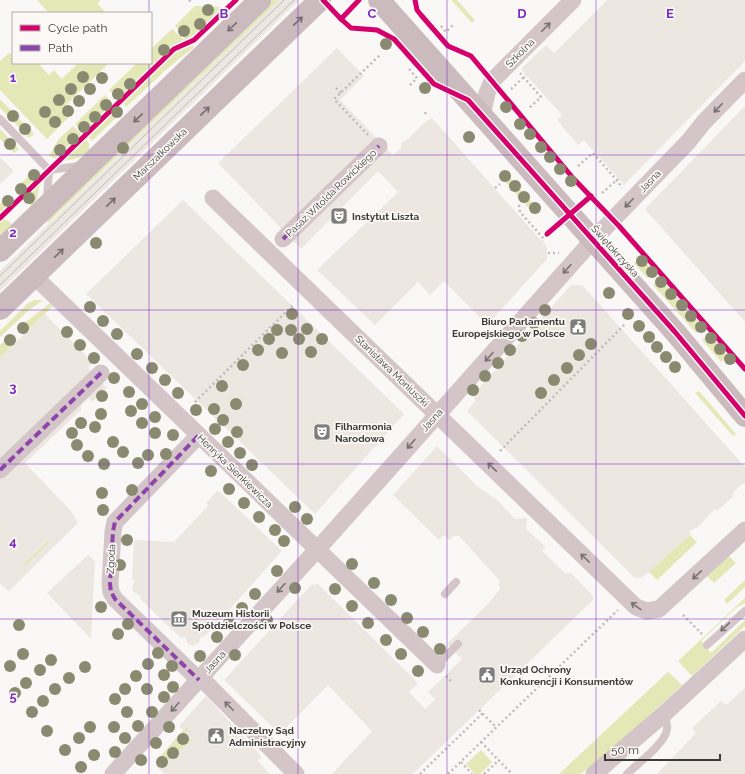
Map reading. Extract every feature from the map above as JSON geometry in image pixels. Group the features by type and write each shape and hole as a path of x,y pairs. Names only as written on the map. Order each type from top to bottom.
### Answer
{"main road":[{"path":"0,251 260,0"},
{"name":"Marszałkowska","path":"0,309 320,0"},
{"name":"Świętokrzyska","path":"379,0 675,332 745,416"}],"street":[{"name":"Szkolna","path":"482,115 487,93 492,81 573,0"},
{"name":"Jasna","path":"122,771 200,679 593,240 688,142 704,122 745,80"},
{"name":"Pasaż Witolda Rowickiego","path":"283,240 379,146"},
{"name":"Stanisława Moniuszki","path":"213,198 636,607 641,610 654,611 664,606 745,530"},
{"name":"Henryka Sienkiewicza","path":"34,276 442,671"},
{"path":"0,470 101,373"},
{"name":"Zgoda","path":"198,436 115,522 110,584 111,592 115,599 200,679 296,774"},
{"path":"594,774 664,714 745,639"}],"lane":[{"path":"0,119 49,170 47,196 42,210"},
{"path":"49,170 72,168 96,158"},
{"path":"445,594 456,582"},
{"path":"707,645 745,611"},
{"path":"442,671 458,644"},
{"path":"627,774 666,734 667,728 664,714"}],"path":[{"path":"189,0 192,3"},
{"path":"441,26 446,32 453,25"},
{"path":"352,118 334,99 381,54"},
{"path":"409,69 417,78 410,85"},
{"path":"511,89 524,76 541,97 528,108"},
{"path":"336,88 341,92"},
{"path":"578,166 593,153 618,179 620,186"},
{"path":"602,194 618,179"},
{"path":"496,188 500,184"},
{"path":"519,205 520,212 544,239 543,241"},
{"path":"548,253 559,253"},
{"path":"195,402 294,304"},
{"path":"500,451 626,323"},
{"path":"448,774 618,610"},
{"path":"683,615 702,635"},
{"path":"442,671 453,683"},
{"path":"479,710 496,727"},
{"path":"420,774 483,713"},
{"path":"481,742 512,774"},
{"path":"484,774 499,760"},
{"path":"461,762 472,774"}],"shaded area":[{"path":"279,0 299,0 0,291 0,271"},
{"path":"607,0 745,0 745,61 624,185 584,140 578,145 557,120 562,115 521,69 544,47 547,46 554,53"},
{"path":"337,48 364,76 340,100 393,155 401,148 401,143 408,139 427,120 428,121 432,118 547,247 547,259 487,325 444,281 430,295 418,282 375,325 317,270 398,192 378,171 301,249 218,163"},
{"path":"745,106 745,322 645,209"},
{"path":"0,157 14,171 0,184"},
{"path":"183,200 404,414 315,514 86,294"},
{"path":"571,285 581,285 585,288 745,467 745,484 742,484 732,494 734,496 717,511 715,509 696,529 695,528 689,532 691,534 641,578 634,577 467,411 476,400 472,396"},
{"path":"45,314 93,363 88,368 107,388 92,402 88,398 81,406 81,410 25,463 71,511 78,523 9,591 0,584 0,358"},
{"path":"437,446 477,486 497,500 515,519 527,518 526,529 546,547 542,551 565,573 571,573 593,596 593,600 413,774 332,774 372,731 328,685 280,734 224,680 311,585 318,584 418,683 409,692 425,709 435,699 428,692 462,659 447,644 488,604 500,589 498,585 500,581 459,536 454,536 449,540 444,535 439,540 393,495"},
{"path":"218,490 282,551 212,629 204,637 201,636 199,643 193,646 188,644 185,637 181,638 140,599 141,596 133,592 132,586 135,581 132,579 134,540 174,542 208,506 206,503"},
{"path":"88,555 95,561 91,639 47,593"},
{"path":"745,688 745,774 657,774 696,733 692,728 721,701 726,705"},
{"name":"Naczelny Sąd Administracyjny","path":"206,696 262,757 258,761 270,774 164,774 156,765 157,760 183,730 179,726"}],"green space":[{"path":"37,0 101,0 97,3 105,12 48,12"},
{"path":"269,0 279,0 48,223 44,219"},
{"path":"451,0 457,0 475,20 472,23"},
{"path":"195,6 225,7 193,37 174,45 118,99 109,90 136,64 152,64 152,48 172,29 183,39 185,37 175,26"},
{"path":"192,45 194,47 168,68 126,107 122,103 173,54"},
{"path":"9,53 12,55 12,64 39,64 49,75 54,70 62,79 77,64 108,64 61,110 68,118 47,139 0,90 0,61"},
{"path":"105,95 113,104 84,133 75,124"},
{"path":"0,99 34,134 29,138 0,108"},
{"path":"118,108 122,112 92,141 88,137"},
{"path":"73,126 82,135 55,159 49,156 58,140"},
{"path":"0,129 19,149 14,153 0,139"},
{"path":"85,139 89,143 89,152 78,158 64,161"},
{"path":"35,170 38,176 20,194 15,189"},
{"path":"505,172 539,210 534,214 500,176"},
{"path":"40,184 37,199 31,206 24,199"},
{"path":"7,197 12,202 0,214 0,204"},
{"path":"7,220 13,225 0,238 0,222"},
{"path":"641,257 654,271 647,278 634,263"},
{"path":"661,278 704,327 696,333 653,285"},
{"path":"34,300 43,300 28,311 0,337 0,331 27,304"},
{"path":"50,303 53,306 23,335 17,329"},
{"path":"11,334 17,341 0,358 0,345"},
{"path":"710,334 729,355 721,362 702,340"},
{"path":"699,391 736,434 733,436 695,393"},
{"path":"690,535 697,542 657,580 649,572"},
{"path":"48,541 50,542 25,566 24,564"},
{"path":"725,556 729,556 736,563 714,583 705,574"},
{"path":"745,580 745,587 727,604 724,600"},
{"path":"745,598 745,603 736,608 701,641 711,653 745,620 745,626 692,676 678,661"},
{"path":"668,672 682,685 612,750 589,768 580,774 559,774"},
{"path":"187,727 189,729 185,733 192,740 159,768 156,765 157,760"},
{"path":"481,750 492,762 480,774 475,774 466,764"}],"tram line":[{"path":"0,276 284,0"},
{"path":"0,285 294,0"}],"marked path":[{"path":"283,239 379,146"},
{"path":"0,470 101,373"},
{"path":"198,436 115,522 113,531 110,584 111,592 115,599 199,680"}],"cycle path":[{"path":"0,218 174,49 194,40 236,0"},
{"path":"323,0 341,19 359,0"},
{"path":"415,0 417,10 448,46 471,56 573,178 619,226 745,369"},
{"path":"341,19 351,28 377,30 394,39 434,84 468,100 675,332 745,416"},
{"path":"547,234 591,196"}],"place":[{"name":"Instytut Liszta","path":"339,216"},
{"name":"Biuro Parlamentu Europejskiego w Polsce","path":"578,327"},
{"name":"Filharmonia Narodowa","path":"322,432"},
{"name":"Muzeum Historii Spółdzielczości w Polsce","path":"179,619"},
{"name":"Urząd Ochrony Konkurencji i Konsumentów","path":"487,675"},
{"name":"Naczelny Sąd Administracyjny","path":"216,736"}]}
